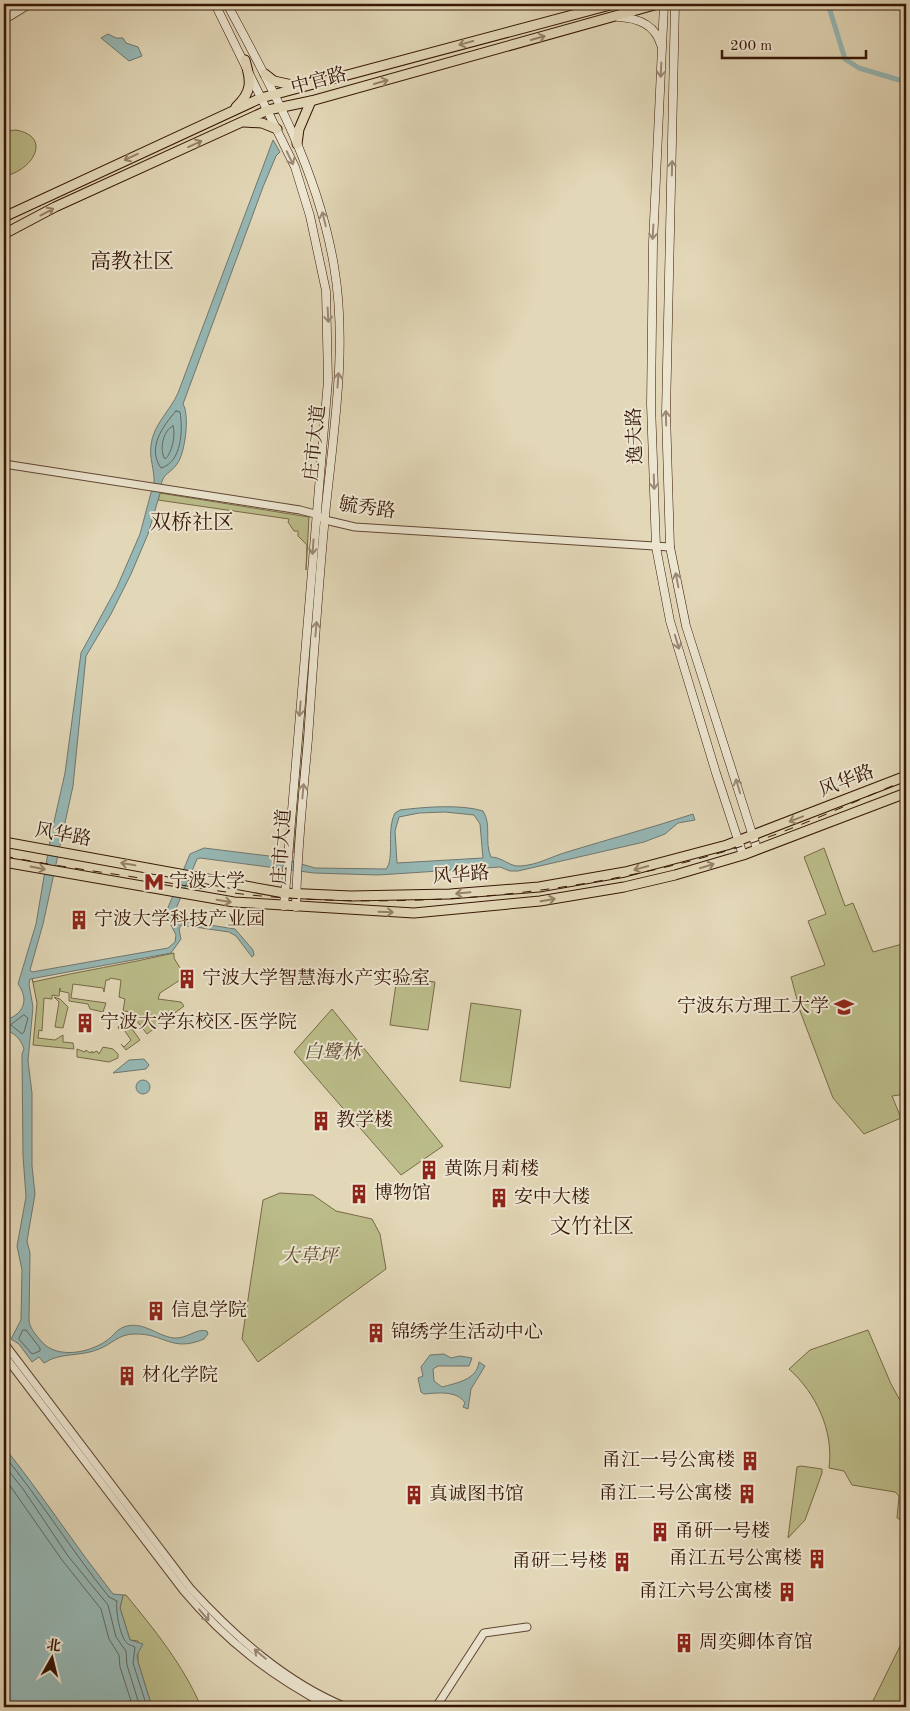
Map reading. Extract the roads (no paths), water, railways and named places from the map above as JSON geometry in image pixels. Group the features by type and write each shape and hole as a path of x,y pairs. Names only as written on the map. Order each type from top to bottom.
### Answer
{"main road":[{"name":"庄市大道","path":"215,4 277,129 304,192 326,291 329,335 328,380 315,514 284,906"},
{"name":"庄市大道","path":"227,4 276,94 298,144 324,219 340,306 338,379 298,857 296,907"},
{"name":"中官路","path":"4,217 262,98 614,4"},
{"name":"中官路","path":"4,234 55,207 268,110 283,109 311,102 658,4"},
{"name":"逸夫路","path":"664,4 653,242 651,376 656,547 670,621 743,854"},
{"name":"逸夫路","path":"675,4 666,413 670,547 686,626 757,849"},
{"path":"614,16 632,17 650,26 659,38 662,48"},
{"path":"233,110 248,91 251,81 244,60"},
{"path":"265,74 274,81 302,87"},
{"path":"298,144 299,128 311,102"},
{"path":"242,122 262,123 277,129"},
{"name":"风华路","path":"4,842 285,889 351,896 450,894 540,887 625,872 739,841 906,776"},
{"name":"风华路","path":"4,862 234,902 296,907 414,912 540,901 624,887 675,876 757,849 906,792"}],"street":[{"path":"4,12 19,4"},
{"path":"4,20 30,4"},
{"name":"毓秀路","path":"4,464 315,514 325,520 355,527 670,547"},
{"path":"4,1343 190,1588 213,1614 286,1676 346,1707"},
{"path":"4,1355 183,1590 209,1621 248,1656 299,1691 330,1707"},
{"path":"436,1707 484,1632 527,1627"}],"water":[{"path":"108,34 116,38 123,38 126,43 138,47 142,56 129,61 101,38"},
{"path":"273,140 280,152 276,156 263,187 183,404 186,417 186,434 180,459 165,475 161,485 154,484 151,460 152,438 178,393"},
{"path":"152,489 161,490 148,534 131,574 111,614 86,656 73,786 43,924 30,970 32,972 168,948 175,942 176,935 170,923 167,910 190,854 204,848 277,857 315,868 386,869 390,858 391,828 395,813 400,810 431,807 464,807 483,811 486,816 488,845 491,857 520,866 693,814 695,820 678,823 665,834 644,842 518,871 510,871 500,867 378,875 314,873 200,858 197,859 175,911 177,920 235,929 253,950 254,955 252,957 236,936 229,932 181,925 179,929 181,939 171,953 30,979 29,984 33,1007 28,1061 32,1093 32,1166 35,1194 27,1241 30,1253 29,1322 35,1334 48,1347 56,1351 73,1352 91,1349 106,1341 118,1330 133,1325 174,1338 203,1330 207,1331 208,1334 204,1339 184,1344 153,1336 129,1334 92,1351 57,1357 44,1363 39,1357 32,1362 19,1344 11,1339 21,1320 22,1270 17,1246 26,1197 23,1156 22,1054 24,1049 17,1036 4,1030 4,1020 16,1015 23,1006 24,996 18,984 36,924 51,835 65,773 81,653 117,587 140,534","holes":["445,812 474,815 480,824 483,858 397,863 395,831 399,817 419,813"]},
{"path":"144,1059 149,1065 146,1069 113,1073 129,1060"},
{"path":"140,1080 146,1080 150,1087 146,1094 140,1094 136,1090 136,1084"},
{"path":"444,1354 451,1358 460,1356 472,1358 469,1366 438,1366 433,1369 434,1381 442,1387 470,1377 479,1362 485,1366 471,1389 468,1409 463,1407 465,1403 461,1399 452,1394 424,1394 421,1392 418,1378 423,1376 421,1367 430,1355"},
{"path":"4,1447 113,1594 123,1595 120,1608 130,1640 143,1644 137,1655 138,1662 152,1707 4,1707"}],"waterway":[{"path":"828,4 845,59 859,68 906,82"}],"railway":[{"path":"4,856 211,890 261,896 318,900 376,901 490,896 604,880 716,854 788,830 906,780"}],"place":[{"name":"宁波大学","path":"154,882"},
{"name":"宁波大学科技产业园","path":"79,920"},
{"name":"宁波大学智慧海水产实验室","path":"187,979"},
{"name":"宁波东方理工大学","path":"844,1007"},
{"name":"宁波大学东校区-医学院","path":"85,1023"},
{"name":"教学楼","path":"321,1121"},
{"name":"黄陈月莉楼","path":"429,1170"},
{"name":"博物馆","path":"359,1194"},
{"name":"安中大楼","path":"499,1198"},
{"name":"信息学院","path":"156,1311"},
{"name":"锦绣学生活动中心","path":"376,1333"},
{"name":"材化学院","path":"127,1376"},
{"name":"甬江一号公寓楼","path":"750,1461"},
{"name":"甬江二号公寓楼","path":"747,1494"},
{"name":"真诚图书馆","path":"414,1495"},
{"name":"甬研一号楼","path":"660,1532"},
{"name":"甬江五号公寓楼","path":"817,1559"},
{"name":"甬研二号楼","path":"622,1562"},
{"name":"甬江六号公寓楼","path":"787,1592"},
{"name":"周奕卿体育馆","path":"684,1643"}],"district":[{"name":"高教社区","path":"132,262"},
{"name":"双桥社区","path":"192,523"},
{"name":"文竹社区","path":"592,1227"}],"park label":[{"name":"白鹭林","path":"332,1053"},
{"name":"大草坪","path":"309,1257"}]}
